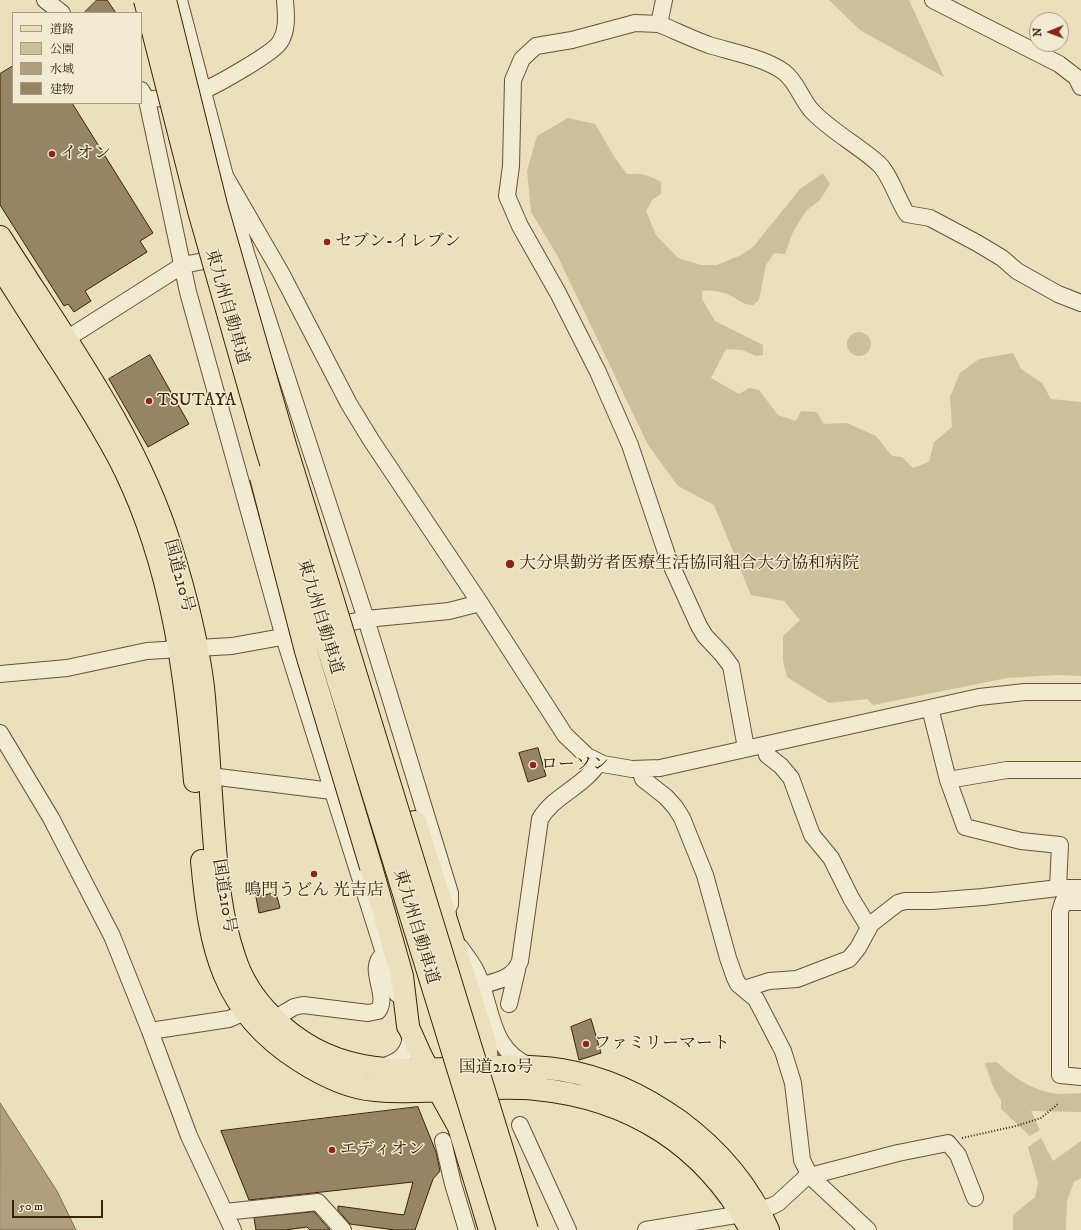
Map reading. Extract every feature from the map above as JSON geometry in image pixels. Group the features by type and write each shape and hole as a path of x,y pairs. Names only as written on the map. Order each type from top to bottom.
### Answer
{"highway":[{"name":"東九州自動車道","path":"145,0 179,138 267,450 508,1230"},
{"name":"東九州自動車道","path":"165,0 216,205 287,453 527,1230"},
{"path":"179,138 202,253 306,651 402,976 410,1030"},
{"path":"216,205 299,442 354,619 382,720 445,915"},
{"name":"国道210号","path":"0,237 58,344"},
{"name":"国道210号","path":"0,266 58,344 111,411 151,491 171,548 188,648 190,723 209,927 222,972 228,986 245,1012 283,1049 309,1067 333,1079 372,1090 446,1090 485,1088 535,1078"},
{"name":"国道210号","path":"188,648 203,688 218,874 228,935 234,956 250,991 274,1019 301,1042 318,1052 370,1068 390,1070 428,1070 480,1067 535,1078 619,1109 652,1125 683,1145 709,1168 751,1218 768,1230"},
{"path":"480,1067 464,1072 446,1090 451,1134 490,1230"},
{"path":"486,1143 488,1118 498,1100 514,1092 535,1078"},
{"path":"485,1088 483,1117 486,1143 492,1165 515,1230"}],"main road":[{"path":"445,915 454,938 485,1041 480,1067 485,1088"},
{"path":"410,1030 428,1070 446,1090"}],"street":[{"path":"45,0 61,12"},
{"path":"179,0 225,176 231,206 366,619 450,893 450,904 445,915"},
{"path":"285,0 286,25 281,41 277,47 265,56 202,91 144,95 188,292 284,637 384,955 410,1030 410,1044 401,1059 393,1064 370,1068"},
{"path":"659,24 664,0"},
{"path":"940,2 1060,64 1079,79"},
{"path":"746,748 730,666 722,654 705,636 699,626 668,558 630,445 598,372 558,293 520,226 507,196 512,166 513,80 522,59 536,46 572,40 635,23 659,24 707,44 766,63 784,72 798,88 809,108 821,120 880,165 895,189 898,200 907,214 930,218 977,242 1002,258 1017,271 1058,294 1081,303"},
{"path":"225,176 281,273 349,404 371,440 480,603 556,724 580,750 599,762 613,767 640,769 660,768 979,697 1018,692 1081,692"},
{"path":"58,344 183,265 246,253 263,258 281,273"},
{"path":"0,674 51,670 147,651 232,646 284,637 366,619 449,611 480,603"},
{"path":"930,708 948,780 964,827 1021,841 1060,845 1058,888"},
{"path":"0,733 51,818 112,936 150,1031 189,1136 234,1230"},
{"path":"765,745 767,754 781,766 791,778 812,835 828,853 854,904 868,926"},
{"path":"509,1004 520,961 540,819 547,809 582,783 599,762"},
{"path":"640,769 643,780 666,797 682,818 705,875 730,965 738,984 754,996 759,1003 783,1051 793,1083 802,1160 810,1176 868,1230"},
{"path":"948,780 1007,770 1081,770"},
{"path":"210,776 332,791"},
{"path":"744,989 769,982 797,979 849,959 858,948 868,926 886,911 905,901 932,901 983,897 1058,888 1081,888"},
{"path":"1081,902 1063,902 1060,912 1060,1075 1081,1077"},
{"path":"454,938 476,972 482,985 493,1024 503,1046 535,1078"},
{"path":"274,1019 294,1007 303,1005 368,1013 378,1011 382,1003 378,964 384,955"},
{"path":"482,985 509,977 517,970"},
{"path":"150,1031 229,1019 245,1012"},
{"path":"520,1125 568,1230"},
{"path":"451,1134 453,1184 467,1230"},
{"path":"646,1230 751,1218 778,1203 804,1179 810,1176 898,1153 948,1143 958,1155 975,1198"},
{"path":"225,1212 318,1202 343,1230"}],"path":[{"path":"948,1143 975,1135 1016,1126 1041,1118 1058,1104"}],"green space":[{"path":"829,0 909,0 944,77 860,30"},
{"path":"568,118 595,124 615,158 627,174 645,175 661,182 661,194 652,200 646,211 656,235 678,258 701,265 717,265 741,255 753,247 800,189 823,173 830,184 820,200 806,211 793,232 785,254 774,253 766,265 759,300 753,305 750,305 744,304 722,292 702,291 702,299 715,321 763,345 763,355 756,356 742,350 726,349 711,378 739,394 749,388 759,390 778,415 796,421 801,411 817,412 824,424 847,423 876,436 892,456 902,457 913,468 929,462 934,442 952,427 950,397 960,373 979,359 1013,353 1021,369 1042,383 1051,399 1081,402 1081,676 1056,675 1007,678 873,705 867,699 829,703 787,677 783,661 783,636 800,620 784,601 751,595 714,505 678,486 648,445 557,255 531,212 527,171 537,136"},
{"path":"859,332 868,335 871,344 868,353 859,356 850,353 847,344 850,335"},
{"path":"997,1062 1009,1073 1037,1089 1055,1094 1081,1093 1081,1112 1031,1111 1040,1130 1030,1136 1001,1109 1001,1100 993,1087 985,1063"},
{"path":"1041,1138 1053,1161 1081,1141 1081,1178 1074,1182 1067,1201 1066,1230 1013,1230 1013,1215 1035,1197 1038,1183 1028,1147"}],"water":[{"path":"0,1103 57,1191 76,1230 0,1230"}],"building":[{"path":"97,0 107,0 115,12 85,12"},
{"name":"イオン","path":"12,67 12,104 73,104 153,233 140,241 147,252 85,291 91,301 74,312 68,304 64,306 0,205 0,74"},
{"name":"TSUTAYA","path":"150,355 189,424 148,447 109,379"},
{"name":"ローソン","path":"538,748 546,776 528,782 519,753"},
{"path":"276,893 280,908 259,913 256,897"},
{"name":"ファミリーマート","path":"591,1019 601,1053 579,1060 571,1027"},
{"name":"エディオン","path":"418,1107 436,1152 440,1171 433,1179 415,1230 395,1230 350,1224 338,1210 338,1206 404,1215 413,1182 249,1200 221,1131"},
{"path":"314,1212 330,1230 310,1230 307,1227 285,1230 256,1230 254,1218"}],"place":[{"name":"イオン","path":"52,154"},
{"name":"セブン-イレブン","path":"327,242"},
{"name":"TSUTAYA","path":"149,401"},
{"name":"大分県勤労者医療生活協同組合大分協和病院","path":"510,564"},
{"name":"ローソン","path":"533,765"},
{"name":"鳴門うどん 光吉店","path":"314,874"},
{"name":"ファミリーマート","path":"586,1044"},
{"name":"エディオン","path":"332,1150"}]}
